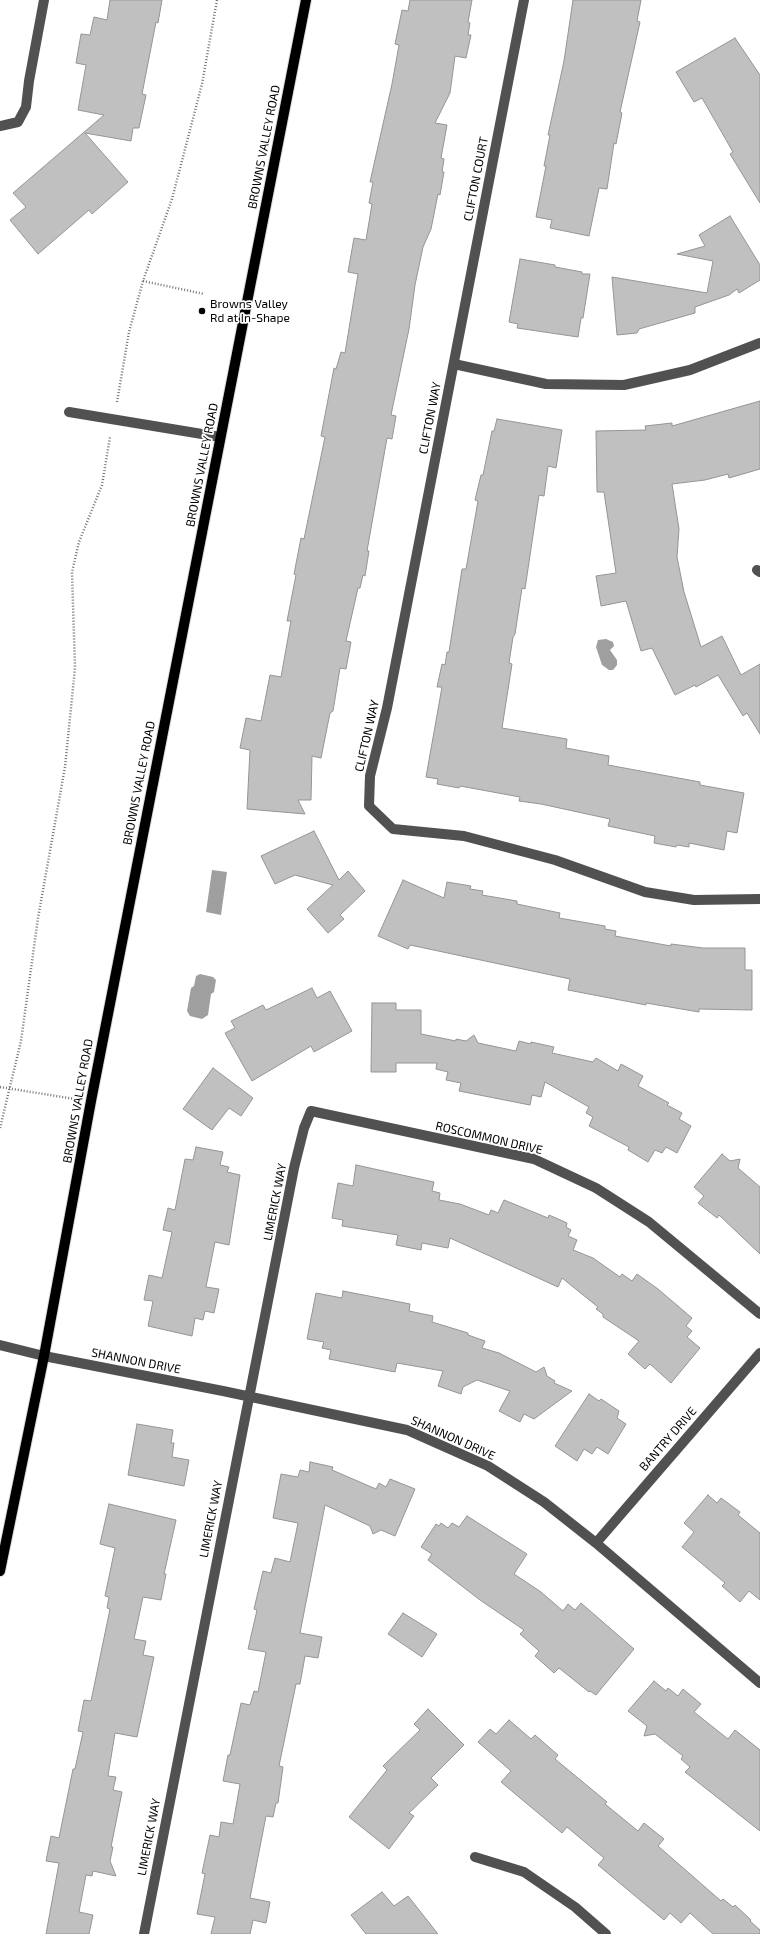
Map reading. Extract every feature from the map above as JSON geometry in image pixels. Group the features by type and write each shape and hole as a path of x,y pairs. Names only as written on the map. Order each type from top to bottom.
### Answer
{"main road":[{"name":"BROWNS VALLEY ROAD","path":"0,1571 44,1356 91,1101 306,0"}],"street":[{"path":"0,126 18,122 26,107 29,81 44,0"},
{"name":"CLIFTON COURT","path":"454,364 524,0"},
{"path":"454,364 546,384 624,385 690,370 754,346 760,342"},
{"name":"CLIFTON WAY","path":"454,364 387,708 370,776 369,806 394,829 464,836 555,860 645,892 694,900 760,899"},
{"path":"69,412 220,437"},
{"name":"ROSCOMMON DRIVE","path":"311,1111 534,1159 596,1188 649,1222 760,1314"},
{"name":"LIMERICK WAY","path":"144,1934 294,1168 304,1128 311,1111"},
{"name":"SHANNON DRIVE","path":"0,1345 44,1356 249,1396 407,1430 488,1466 544,1502 596,1543 760,1683"},
{"name":"BANTRY DRIVE","path":"596,1543 760,1352"},
{"path":"475,1857 524,1872 575,1907 606,1934"}],"path":[{"path":"0,1128 21,1041 38,918 65,768 75,668 72,572 79,542 102,485 129,332 143,281 174,192 202,84 217,0"},
{"path":"143,281 204,294"},
{"path":"0,1087 91,1101"}],"shaded area":[{"path":"606,639 613,642 614,646 610,650 617,660 617,665 613,670 609,670 602,665 596,647 598,640"},
{"path":"212,870 227,872 221,915 206,912"},
{"path":"200,974 213,977 216,980 214,992 211,994 208,1015 202,1019 190,1016 187,1011 191,988 194,986 196,976"}],"building":[{"path":"110,0 162,0 158,23 156,22 142,94 146,95 139,128 133,128 131,141 85,133 128,182 92,214 89,210 38,254 10,220 26,207 13,193 104,115 78,110 86,65 76,63 81,34 90,35 94,17 107,20"},
{"path":"410,0 472,0 468,22 470,23 468,35 471,35 466,58 455,56 450,93 435,123 447,125 441,158 444,159 442,172 444,172 440,195 438,194 431,229 423,247 415,285 409,329 391,415 396,416 392,439 387,438 367,551 369,551 365,576 363,575 360,588 358,588 346,641 351,642 346,669 340,668 333,711 330,713 321,758 312,756 311,800 298,800 305,814 247,809 250,750 240,748 246,718 261,721 270,675 281,677 291,621 287,621 296,575 294,574 301,538 304,539 325,437 321,436 334,368 336,369 341,352 345,353 358,274 348,272 354,238 366,240 372,204 369,203 373,182 370,182 392,84 399,45 395,44 402,10 408,11"},
{"path":"573,0 641,0 637,21 640,22 620,112 622,113 616,144 614,143 607,189 599,188 589,236 550,228 552,220 536,217 546,166 544,166 550,135 548,135 564,61"},
{"path":"735,38 760,75 760,203 730,154 733,152 702,98 694,102 676,72"},
{"path":"730,216 760,265 760,280 739,293 737,289 729,295 695,307 695,313 639,329 637,333 617,335 612,277 707,293 713,261 677,254 705,246 699,235"},
{"path":"520,259 555,265 555,267 582,272 582,274 590,274 583,318 581,318 578,337 517,328 518,324 509,322"},
{"path":"760,401 760,469 729,478 728,474 705,480 672,484 679,529 677,557 684,592 701,647 722,636 741,675 760,664 760,734 747,713 743,716 718,675 696,687 695,685 675,695 652,648 641,651 626,601 601,606 596,576 616,573 604,492 597,492 596,431 646,430 645,426 672,423 672,426"},
{"path":"497,419 562,430 556,468 548,466 544,496 539,495 525,589 522,588 515,634 513,637 509,663 512,664 502,728 567,739 566,748 609,756 608,765 700,782 700,785 744,793 737,833 727,831 724,850 689,843 689,847 677,845 676,847 654,843 655,836 608,826 610,819 541,804 519,801 520,797 460,786 459,788 437,784 438,779 426,777 442,687 437,687 442,664 445,665 447,652 449,652 462,569 466,569 478,501 475,500 481,475 483,475 492,431 494,431"},
{"path":"314,831 339,880 348,871 365,891 340,915 344,919 328,933 307,909 333,885 295,875 275,884 261,856"},
{"path":"403,880 444,898 447,882 471,886 470,889 483,891 482,895 517,901 517,904 560,913 559,918 605,926 605,929 616,931 615,936 671,946 671,944 703,948 745,948 745,970 752,970 752,1010 699,1009 699,1012 646,1003 646,1005 568,990 570,979 410,945 408,949 378,936"},
{"path":"312,988 317,998 330,991 352,1031 314,1052 311,1046 252,1081 225,1033 235,1028 231,1021 263,1005 266,1010"},
{"path":"372,1003 396,1003 396,1010 421,1010 421,1034 456,1041 456,1039 466,1041 474,1035 478,1043 516,1051 519,1041 531,1044 531,1042 554,1047 552,1053 593,1062 596,1058 618,1071 621,1064 643,1076 638,1086 669,1103 667,1105 682,1113 679,1119 691,1126 677,1153 666,1147 662,1153 655,1150 648,1162 628,1150 629,1147 589,1126 593,1117 586,1113 589,1107 545,1082 541,1097 532,1095 530,1105 459,1091 461,1083 446,1080 448,1072 436,1069 437,1063 396,1063 396,1072 371,1072"},
{"path":"213,1068 253,1098 241,1116 229,1108 212,1130 183,1109"},
{"path":"196,1147 223,1152 220,1165 229,1167 227,1172 240,1175 229,1245 215,1242 206,1287 219,1289 214,1313 205,1311 203,1320 195,1318 192,1336 148,1326 153,1301 144,1300 149,1275 162,1278 172,1232 163,1230 168,1208 175,1210 185,1159 193,1160"},
{"path":"722,1154 730,1161 740,1159 738,1168 760,1187 760,1254 719,1215 717,1218 698,1203 704,1196 694,1187"},
{"path":"356,1165 434,1182 432,1191 440,1193 439,1200 460,1204 489,1215 491,1210 498,1213 504,1200 548,1218 549,1215 567,1223 566,1227 571,1230 568,1236 577,1240 573,1250 593,1258 620,1277 622,1274 632,1281 637,1274 658,1289 692,1318 686,1326 692,1331 687,1337 700,1348 671,1383 650,1364 645,1369 628,1354 639,1341 603,1317 603,1314 596,1309 598,1307 562,1278 558,1287 450,1238 448,1248 422,1243 421,1250 396,1245 398,1235 342,1226 343,1220 332,1218 338,1183 353,1186"},
{"path":"343,1291 410,1304 409,1311 433,1316 432,1322 468,1333 468,1335 485,1341 482,1348 499,1353 536,1372 544,1367 547,1376 555,1381 554,1383 572,1391 534,1419 524,1414 520,1422 499,1411 510,1391 477,1380 463,1387 461,1394 438,1386 443,1371 397,1363 395,1372 329,1359 331,1350 322,1348 324,1342 307,1339 316,1293 342,1298"},
{"path":"589,1394 599,1401 601,1399 619,1411 617,1418 626,1424 608,1454 597,1447 592,1454 584,1449 577,1461 555,1446"},
{"path":"137,1424 173,1430 171,1443 174,1443 172,1457 189,1460 184,1486 128,1475"},
{"path":"310,1462 333,1467 332,1470 376,1489 379,1483 386,1487 390,1479 415,1489 395,1536 381,1530 373,1534 370,1526 325,1505 300,1633 322,1637 318,1658 305,1656 300,1684 296,1684 279,1766 283,1767 278,1803 276,1803 273,1817 266,1816 250,1898 270,1902 266,1923 253,1920 250,1934 211,1934 215,1917 197,1914 205,1874 202,1873 210,1835 219,1837 221,1822 233,1824 240,1784 223,1781 241,1703 250,1705 254,1691 258,1692 266,1652 248,1649 257,1610 254,1609 263,1571 271,1573 275,1558 290,1562 298,1523 273,1518 281,1474 298,1477 300,1470 309,1472"},
{"path":"708,1495 717,1503 721,1498 740,1512 738,1515 760,1533 760,1600 749,1591 740,1602 722,1586 725,1583 682,1547 694,1532 684,1523"},
{"path":"109,1504 176,1520 164,1574 166,1574 161,1600 143,1597 134,1639 146,1641 143,1655 154,1657 137,1737 115,1733 108,1776 116,1777 113,1790 122,1792 111,1847 113,1847 110,1861 116,1876 93,1871 92,1876 86,1875 79,1912 93,1915 89,1934 46,1934 59,1863 46,1861 51,1836 59,1838 73,1769 75,1769 83,1732 78,1731 84,1700 91,1701 110,1609 107,1608 109,1597 105,1596 115,1548 100,1544"},
{"path":"467,1516 527,1554 514,1574 541,1592 563,1611 568,1604 575,1610 581,1603 634,1649 596,1695 590,1691 589,1692 559,1668 554,1673 535,1656 539,1651 520,1634 524,1630 480,1600 428,1560 432,1554 421,1547 436,1524 439,1526 441,1523 448,1528 452,1523 459,1527"},
{"path":"403,1613 437,1634 422,1657 388,1634"},
{"path":"654,1681 666,1691 668,1688 678,1696 683,1689 701,1704 694,1712 728,1739 735,1730 760,1750 760,1831 685,1772 690,1767 681,1759 683,1756 655,1734 644,1736 647,1726 628,1711"},
{"path":"428,1709 464,1745 431,1778 438,1785 409,1813 414,1816 389,1849 349,1817 387,1770 383,1766 420,1730 414,1724"},
{"path":"509,1720 531,1739 535,1735 558,1755 555,1759 607,1802 605,1804 638,1831 644,1823 664,1839 658,1846 721,1901 723,1899 733,1907 735,1905 760,1930 760,1934 713,1934 690,1913 681,1923 670,1913 664,1920 598,1865 604,1858 567,1827 562,1833 501,1782 511,1771 478,1742 490,1729 496,1734"},
{"path":"382,1892 394,1906 408,1896 438,1934 366,1934 351,1915"}],"place":[{"name":"Browns Valley Rd at In-Shape","path":"202,311"}]}
